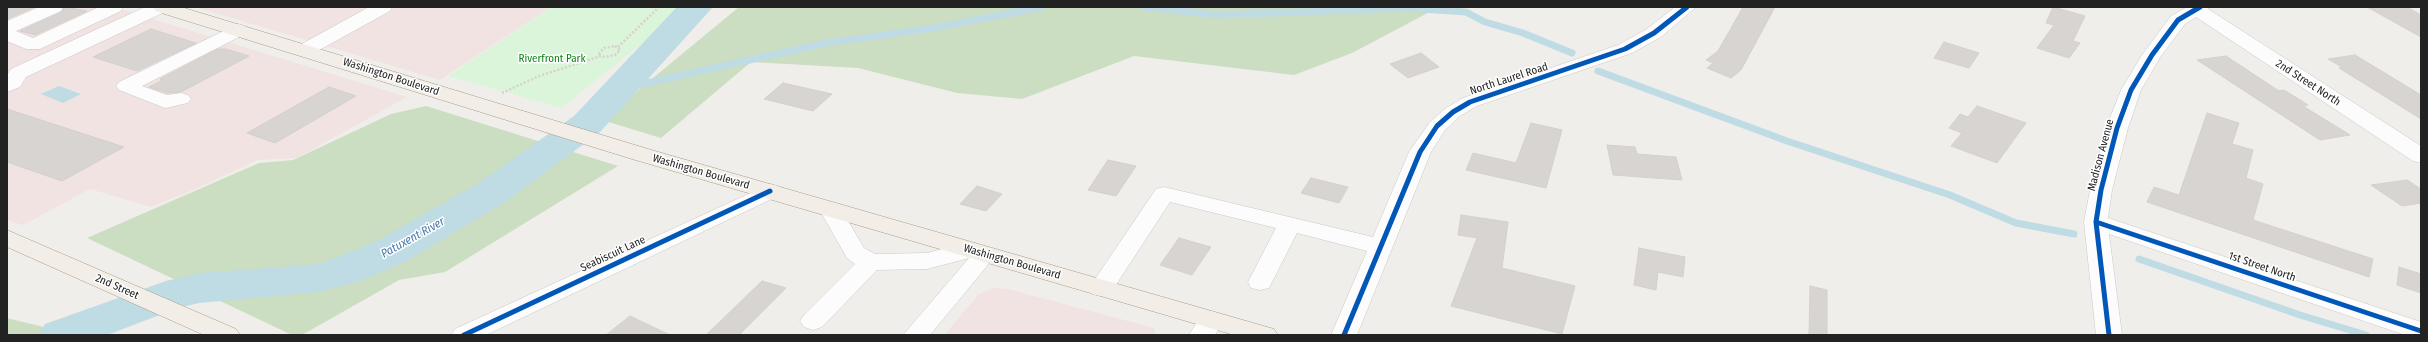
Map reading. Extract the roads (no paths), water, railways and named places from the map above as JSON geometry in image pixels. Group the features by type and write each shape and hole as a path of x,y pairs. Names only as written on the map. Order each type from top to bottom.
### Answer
{"main road":[{"name":"Washington Boulevard","path":"161,7 640,154 1101,288 1206,327 1265,335"},
{"name":"2nd Street","path":"7,238 228,335"}],"street":[{"path":"7,28 54,7"},
{"path":"7,34 33,45 114,7"},
{"path":"7,86 13,83 18,73 161,7"},
{"path":"305,50 383,7"},
{"name":"North Laurel Road","path":"1344,335 1420,152 1437,126 1454,112 1470,102 1625,49 1654,33 1687,7"},
{"name":"2nd Street North","path":"2198,8 2421,156"},
{"name":"Madison Avenue","path":"2109,335 2096,222 2101,190 2117,128 2131,90 2178,20 2198,8"},
{"path":"181,99 165,102 126,86 238,30"},
{"name":"Seabiscuit Lane","path":"464,335 770,191"},
{"path":"1101,288 1164,194 1380,246"},
{"path":"830,209 855,253 871,262 927,261 976,252"},
{"name":"1st Street North","path":"2096,222 2421,331"},
{"path":"1260,282 1290,224"},
{"path":"916,335 976,252"},
{"path":"813,321 871,262"}],"water":[{"path":"59,86 81,94 63,103 41,94"}],"waterway":[{"name":"Patuxent River","path":"61,335 166,296 199,288 319,278 348,270 390,252 494,191 587,124 680,22 697,7"},
{"path":"620,89 826,43 927,29 1043,7"},
{"path":"1143,7 1218,15 1406,8 1466,12 1485,22 1523,33 1572,53"},
{"path":"1598,71 1787,141 1950,195 2016,223 2074,234"},
{"path":"2139,259 2300,315 2366,335"}],"park label":[{"name":"Riverfront Park","path":"552,59"}]}
